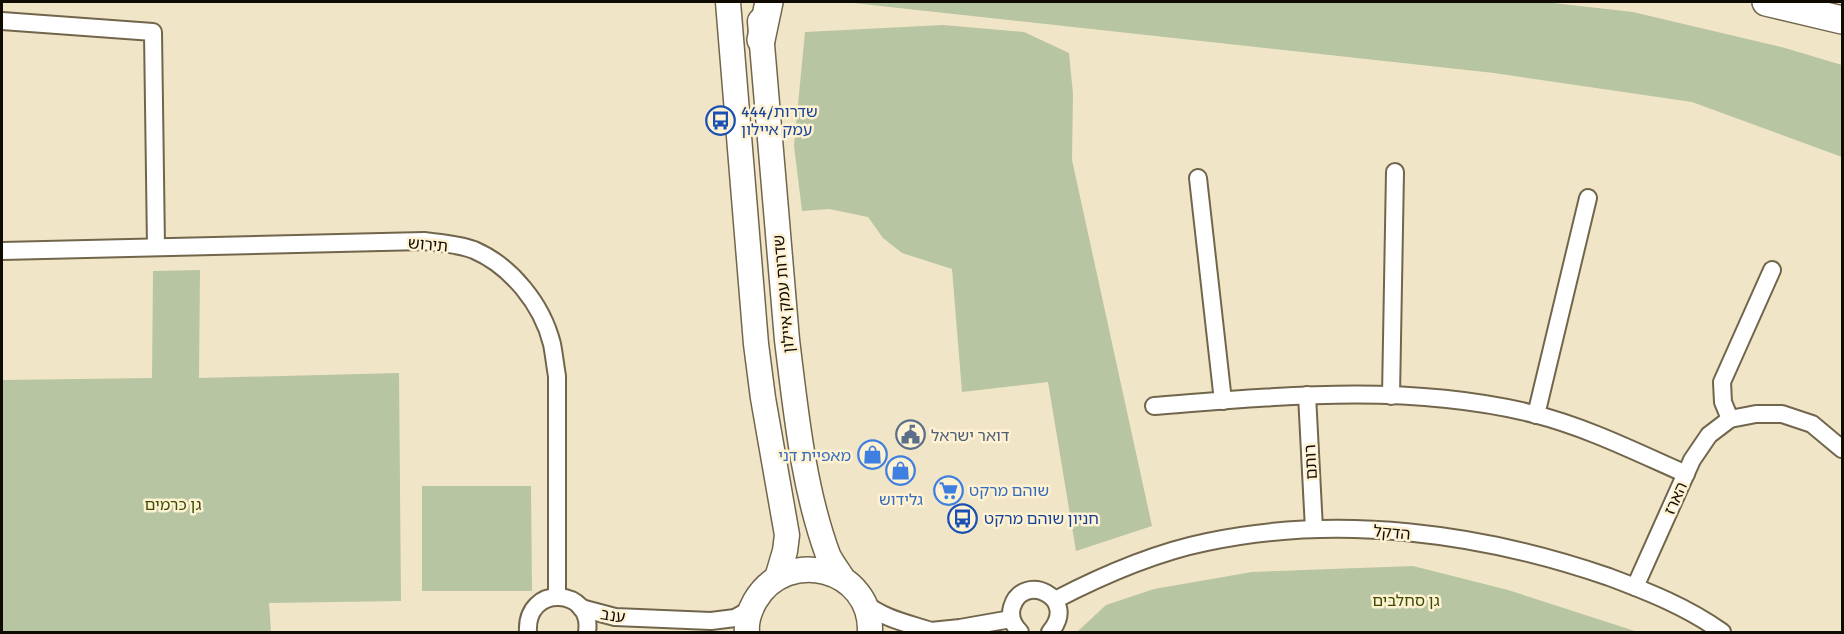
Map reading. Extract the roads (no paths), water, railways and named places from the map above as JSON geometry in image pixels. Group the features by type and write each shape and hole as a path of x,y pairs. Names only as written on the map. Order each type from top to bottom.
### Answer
{"main road":[{"name":"שדרות עמק איילון","path":"728,2 756,344 787,535 777,578"},
{"name":"שדרות עמק איילון","path":"758,2 786,330 794,393 813,502 829,557 843,579 863,602"},
{"path":"762,40 769,2"},
{"path":"1766,2 1842,21"},
{"path":"749,621 760,592 777,578 792,571 810,569 827,572 843,579"},
{"path":"863,602 870,624 870,633"}],"street":[{"path":"2,21 153,32 156,247"},
{"path":"1391,396 1395,172"},
{"path":"1198,178 1223,401"},
{"path":"1536,415 1588,198"},
{"name":"תירוש","path":"2,251 424,241 473,249 492,260 514,276 527,293 551,342 557,376 556,597"},
{"path":"1730,419 1723,402 1722,382 1772,270"},
{"path":"1154,406 1334,394 1455,399 1536,415 1604,437 1686,474"},
{"name":"רותם","path":"1307,396 1314,530"},
{"name":"הארז","path":"1635,587 1692,460 1709,435 1730,419 1756,414 1782,414 1812,424 1842,449"},
{"name":"הדקל","path":"1055,600 1089,582 1128,566 1206,542 1246,535 1314,530 1382,531 1473,542 1579,567 1659,595 1701,617 1722,633"},
{"path":"863,602 875,612 926,632 1015,626 1012,605 1023,592 1042,590 1055,600 1059,608 1059,618 1050,633"},
{"path":"528,633 529,616 535,607 543,601 556,597"},
{"name":"ענב","path":"556,597 573,601 581,608 615,617 711,621 735,618 749,621"},
{"path":"581,608 586,617 587,633"}],"place":[{"name":"444/שדרות עמק איילון","path":"720,120"},
{"name":"דואר ישראל","path":"910,435"},
{"name":"מאפיית דני","path":"872,455"},
{"name":"גלידוש","path":"901,471"},
{"name":"שוהם מרקט","path":"948,490"},
{"name":"חניון שוהם מרקט","path":"963,518"}],"park label":[{"name":"גן כרמים","path":"173,504"},
{"name":"גן סחלבים","path":"1406,600"}]}
